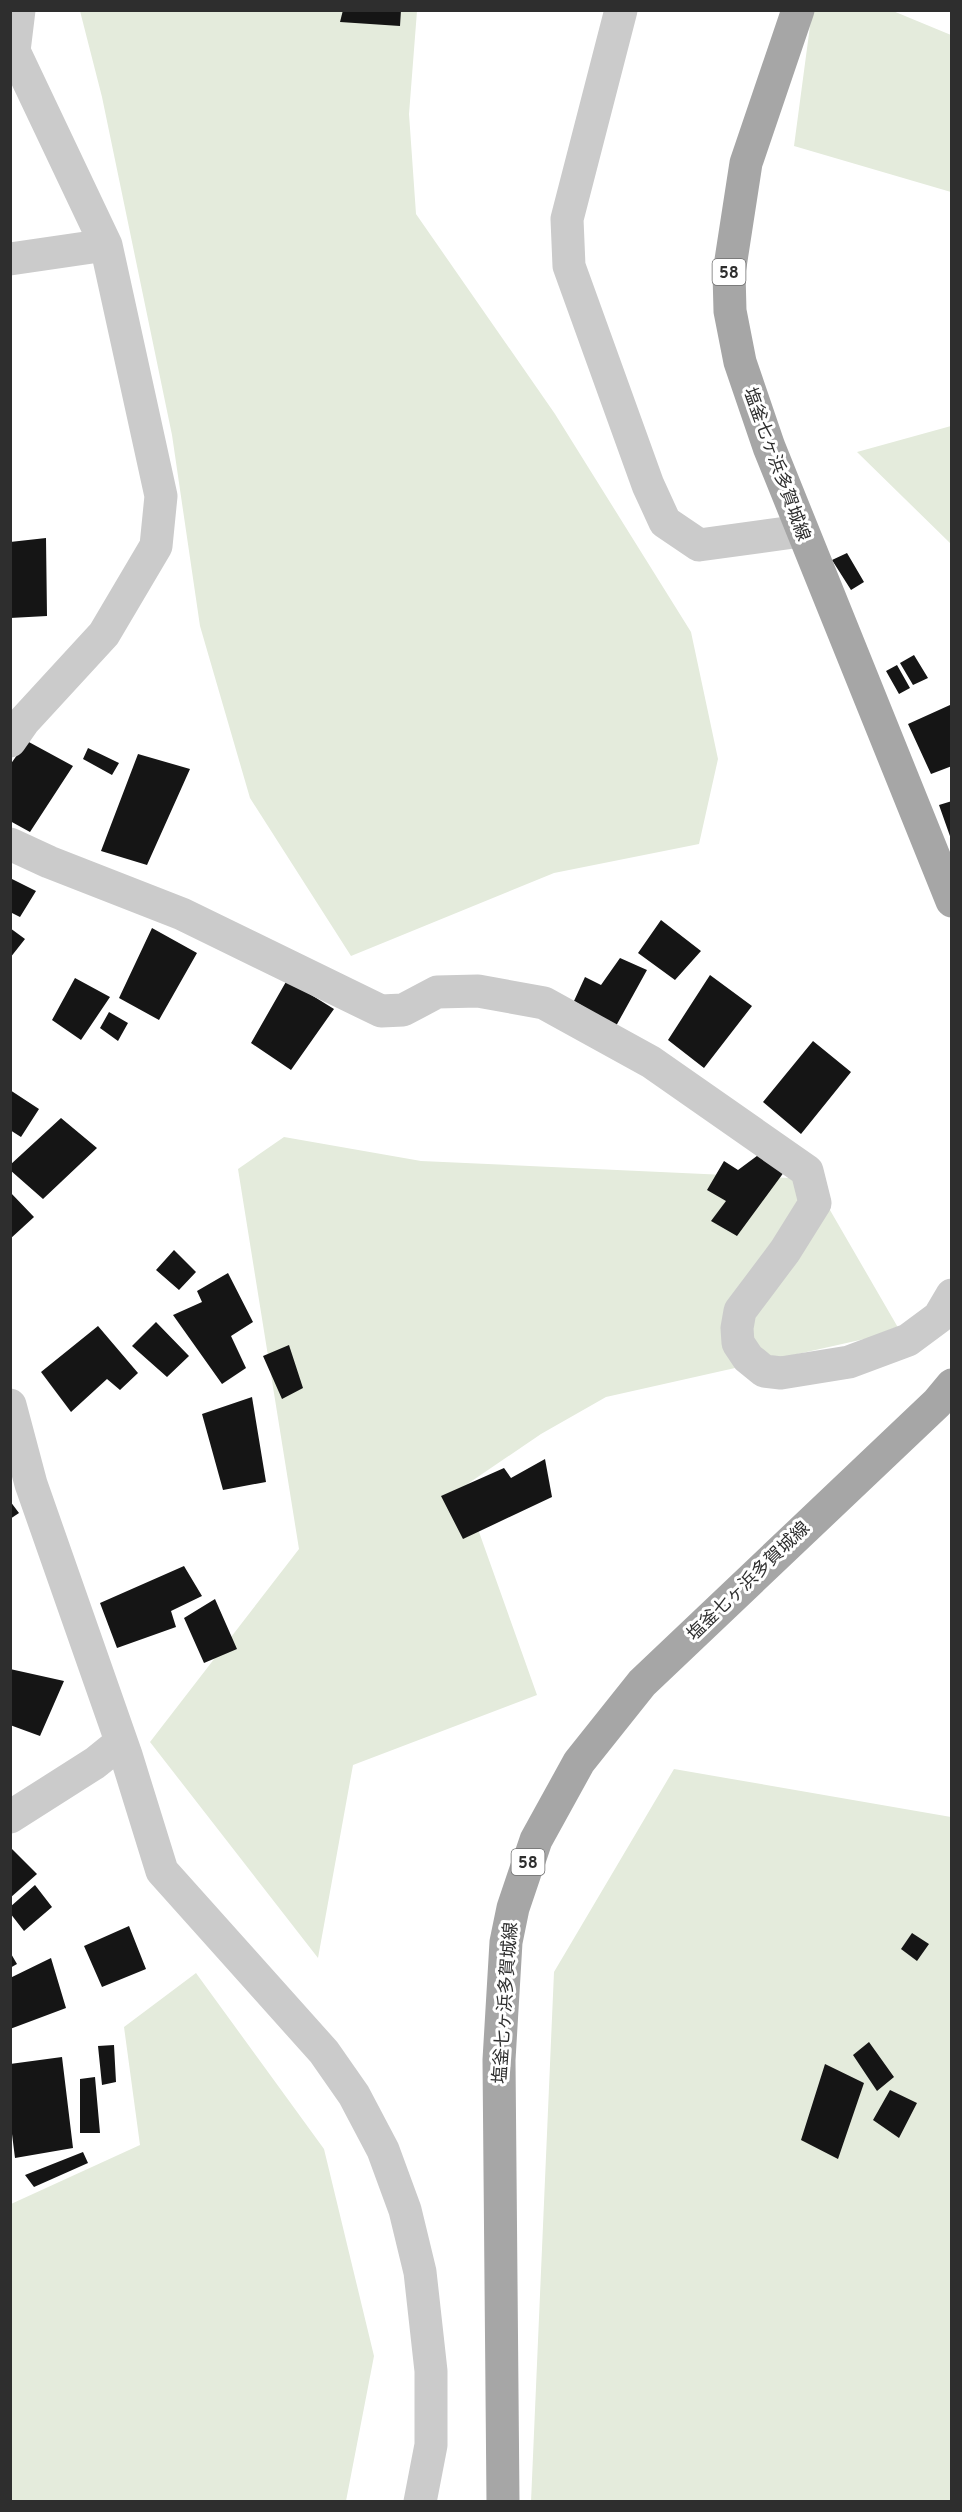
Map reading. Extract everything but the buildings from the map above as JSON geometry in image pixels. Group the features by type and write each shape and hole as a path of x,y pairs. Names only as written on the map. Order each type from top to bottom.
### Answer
{"main road":[{"name":"塩釜七ヶ浜多賀城線","path":"798,10 746,163 729,273 730,311 740,362 801,531 951,901"},
{"name":"塩釜七ヶ浜多賀城線","path":"503,2502 499,2060 506,1942 513,1908 532,1850 553,1806 579,1762 642,1683 937,1403 951,1385"}],"street":[{"path":"10,741 24,721 104,634 156,546 161,496 106,245 14,51 19,10"},
{"path":"621,10 567,219 569,266 648,484 665,522 699,545 801,531"},
{"path":"10,259 106,245"},
{"path":"10,844 49,862 182,914 381,1011 403,1010 437,992 478,991 544,1003 651,1062 807,1171 815,1203 785,1251 740,1311 737,1328 738,1343 748,1358 764,1371 781,1373 849,1362 908,1340 939,1317 951,1294"},
{"path":"10,1405 31,1484 121,1742 162,1871 324,2052 354,2094 383,2150 405,2210 420,2272 431,2371 431,2445 420,2502"},
{"path":"10,1817 95,1763 121,1742"}],"green space":[{"path":"80,11 417,11 409,114 416,214 555,414 691,632 718,759 699,844 554,873 351,956 250,798 200,626 172,435 102,97"},
{"path":"812,11 893,11 951,35 951,192 794,146"},
{"path":"952,426 951,544 857,452"},
{"path":"284,1137 421,1161 812,1179 900,1331 606,1397 541,1434 463,1487 537,1695 353,1765 318,1958 150,1742 299,1549 238,1169"},
{"path":"674,1769 951,1817 951,2501 531,2502 554,1972"},
{"path":"196,1973 324,2149 374,2356 346,2501 11,2501 11,2204 140,2145 124,2027"}]}
